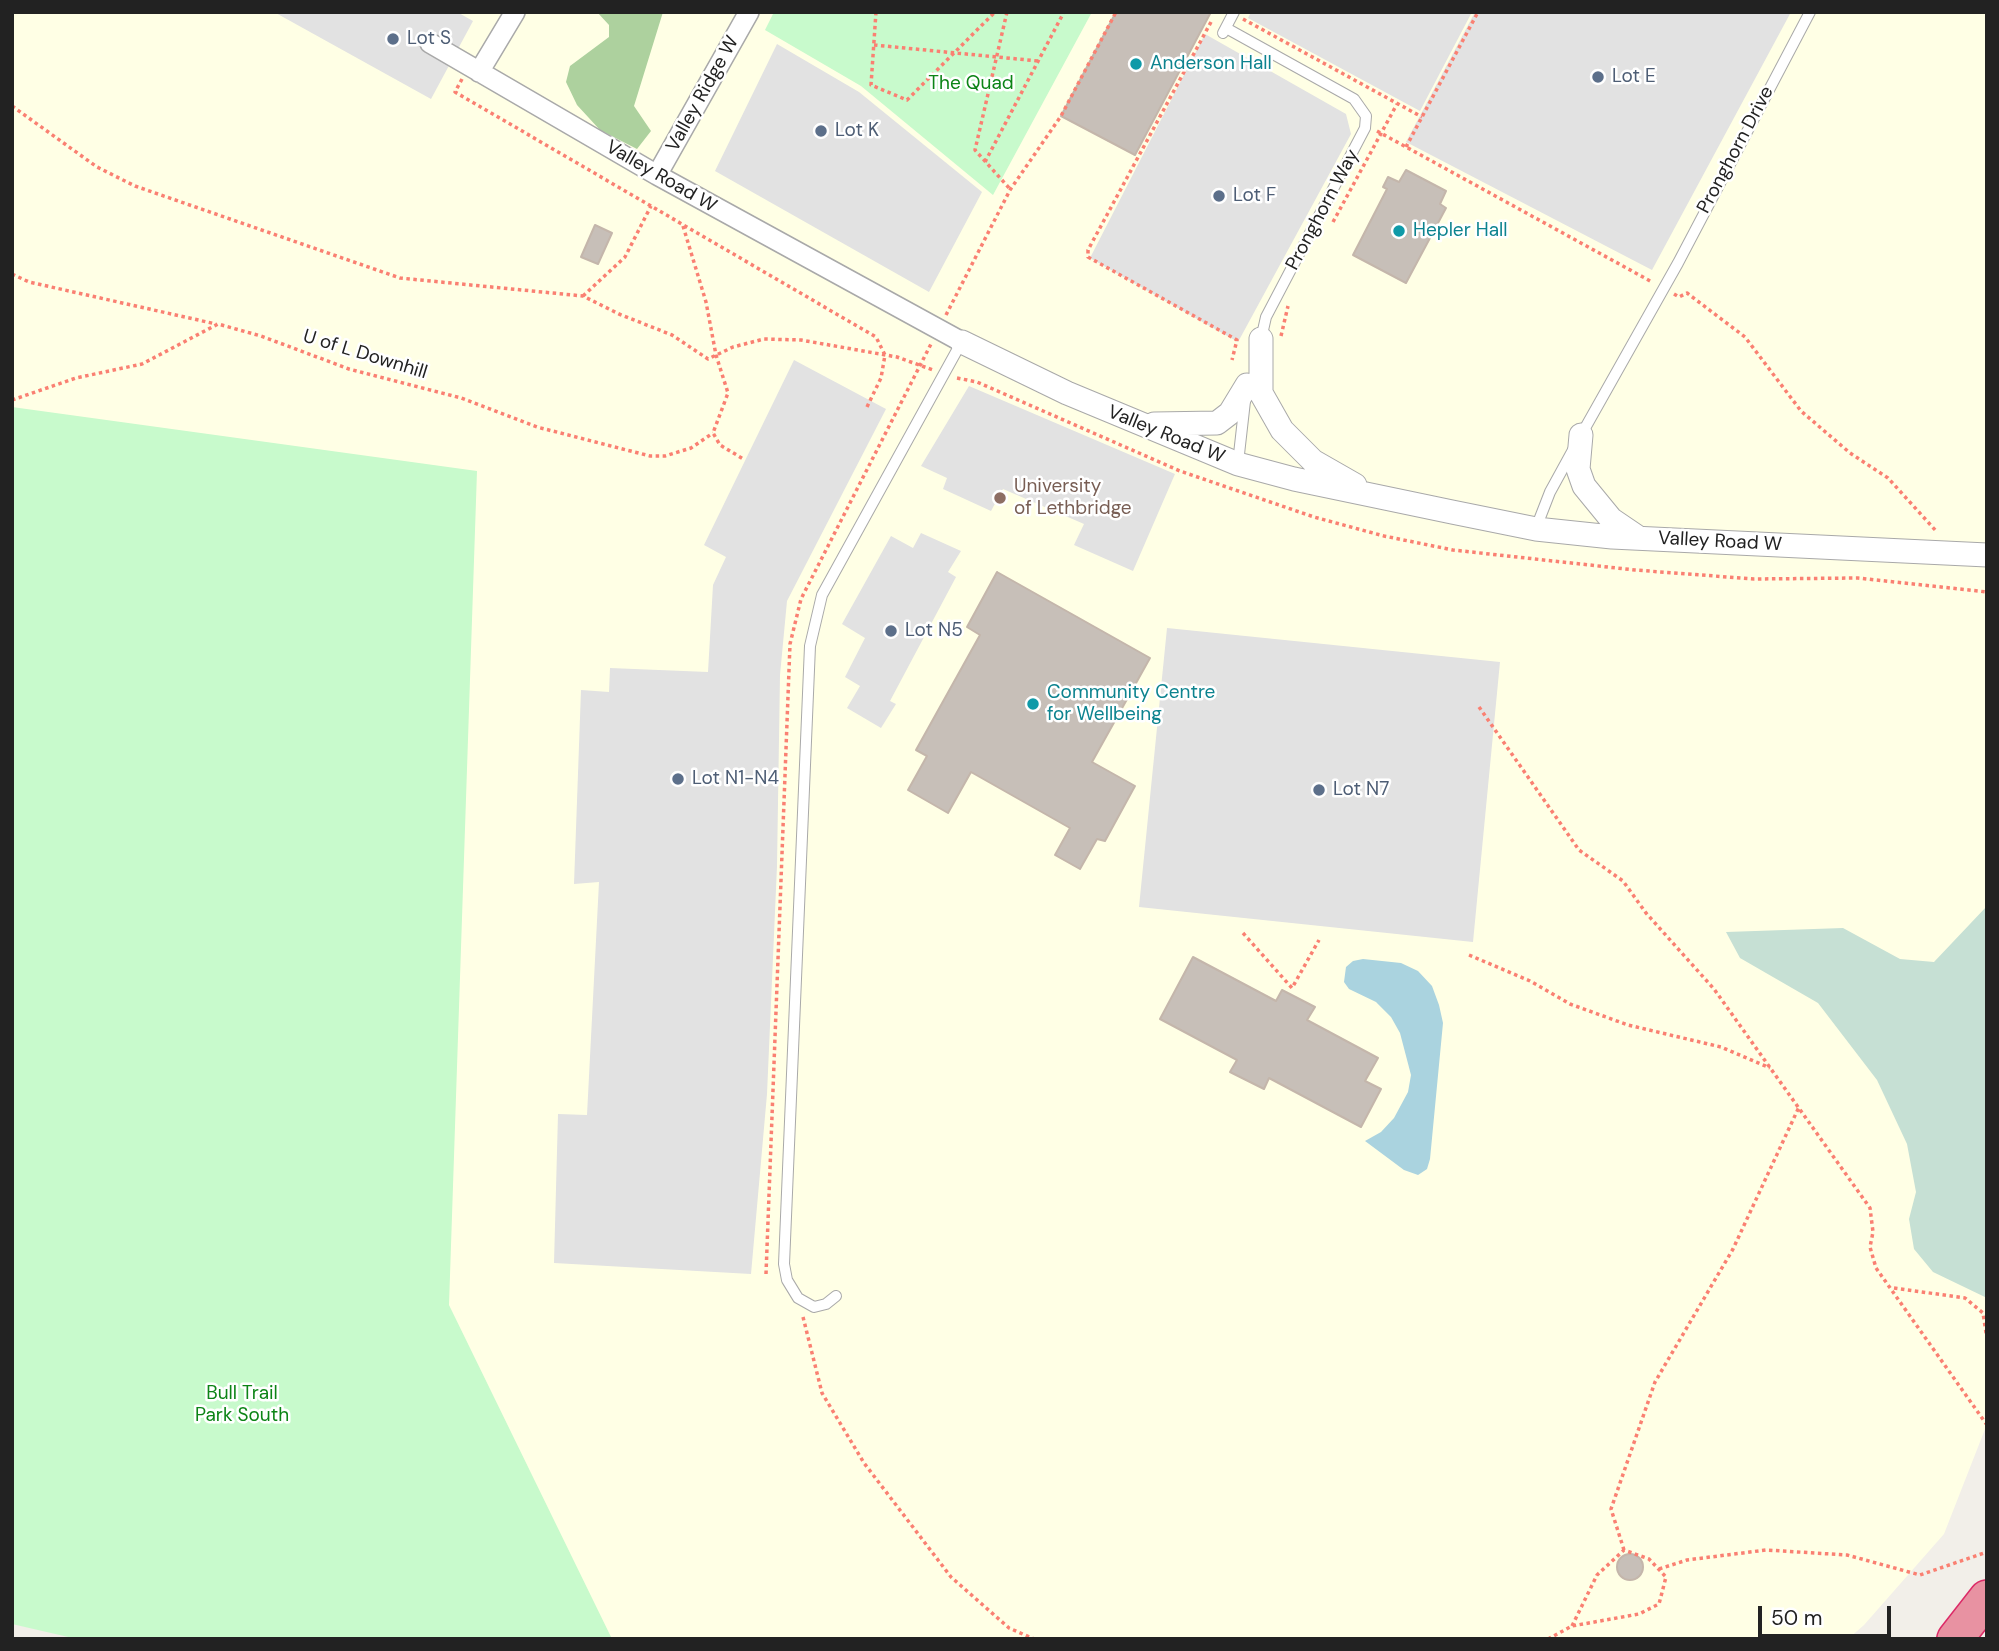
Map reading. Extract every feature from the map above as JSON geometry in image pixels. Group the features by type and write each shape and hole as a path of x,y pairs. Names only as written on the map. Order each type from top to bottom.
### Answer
{"highway":[{"path":"1955,1639 1987,1598"}],"street":[{"path":"479,72 515,12"},
{"name":"Valley Ridge W","path":"657,175 749,12"},
{"name":"Valley Road W","path":"430,43 657,175 962,342 1134,422 1238,464 1376,497 1536,529 1639,538 1987,555"},
{"path":"1271,338 1261,393 1282,430 1313,461 1376,497"},
{"path":"1134,422 1194,426 1217,424 1230,413 1247,385"},
{"path":"1581,435 1578,469 1584,486 1611,519 1639,538"}],"lane":[{"name":"Pronghorn Drive","path":"1536,529 1550,492 1664,288 1810,12"},
{"name":"Pronghorn Way","path":"1234,13 1224,30 1354,99 1366,117 1366,125 1266,317 1271,338 1247,385 1238,464"},
{"path":"836,1296 826,1304 814,1307 798,1298 787,1280 784,1264 810,646 822,595 962,342"}],"path":[{"path":"876,12 871,85 907,100 995,12"},
{"path":"1007,12 975,150 1010,190"},
{"path":"985,162 1064,12"},
{"path":"766,1274 790,644 801,599 1010,190 1061,116 1116,12"},
{"path":"1217,12 1088,250 1088,257 1237,340 1232,359"},
{"path":"1406,146 1478,12"},
{"path":"1234,13 1422,117"},
{"path":"874,45 1038,61"},
{"path":"455,92 876,337 885,355 881,378 866,409"},
{"path":"1329,230 1397,104"},
{"path":"12,106 97,167 135,186 400,278 583,296 619,314 673,335 708,359 733,346 764,339 801,340 885,355 921,364 943,375"},
{"path":"1366,125 1679,297 1687,293 1745,337 1801,411 1850,453 1894,484 1938,533"},
{"path":"583,296 625,257 651,206"},
{"path":"682,225 706,302 716,355 727,393 713,433 720,445 745,460"},
{"name":"U of L Downhill","path":"12,275 29,282 261,336 349,369 461,398 537,427 650,456 666,457 691,448 713,433"},
{"path":"1271,338 1289,303"},
{"path":"12,400 76,378 142,364 218,324"},
{"path":"1479,707 1579,850 1623,881 1646,913 1714,989 1772,1068 1871,1208 1873,1232 1870,1247 1876,1268 1987,1425"},
{"path":"1243,933 1292,988 1319,940"},
{"path":"1469,955 1530,981 1570,1004 1628,1025 1721,1047 1772,1068"},
{"path":"1623,1549 1611,1509 1655,1382 1733,1249 1799,1107"},
{"path":"1892,1288 1965,1298 1983,1313 1987,1339"},
{"path":"798,1298 822,1393 864,1463 951,1577 1009,1628 1034,1639"},
{"path":"1548,1639 1572,1626 1639,1614 1659,1604 1666,1577 1649,1559 1623,1549"},
{"path":"1572,1626 1597,1574 1623,1549"},
{"path":"1659,1569 1687,1560 1766,1550 1847,1555 1920,1575 1987,1552"}],"shaded area":[{"name":"University of Lethbridge","path":"12,12 1987,12 1987,1424 1944,1534 1864,1625 1848,1639 610,1639 12,984"},
{"name":"Lot S","path":"274,12 457,12 473,21 431,99"},
{"path":"1251,12 1472,12 1420,111 1248,18"},
{"name":"Lot E","path":"1475,12 1791,12 1652,270 1406,142"},
{"name":"Lot F","path":"1205,34 1346,114 1351,134 1238,342 1090,258"},
{"name":"Lot K","path":"777,44 859,92 982,192 929,292 715,171"},
{"name":"Lot N1-N4","path":"794,360 886,409 787,601 780,675 777,866 767,1094 751,1274 554,1263 558,1114 587,1115 599,882 574,884 581,690 609,692 610,668 708,672 713,585 726,557 704,545"},
{"path":"969,386 1175,474 1133,571 1074,545 1084,524 1003,489 991,511 943,489 947,478 921,466"},
{"name":"Lot N5","path":"921,533 961,551 948,572 956,577 890,701 896,704 881,728 847,708 860,686 845,677 865,638 842,624 891,536 913,548"},
{"name":"Lot N7","path":"1167,628 1500,662 1473,942 1139,907"},
{"path":"1987,906 1987,1298 1933,1272 1914,1249 1909,1219 1916,1192 1907,1144 1877,1080 1818,1003 1740,958 1726,932 1843,928 1900,959 1934,962"}],"green space":[{"path":"597,12 663,12 634,106 651,131 637,149 600,130 577,105 566,82 570,66 609,37 609,25"},
{"name":"The Quad","path":"774,12 1092,12 993,195 861,86 765,30"},
{"name":"Bull Trail Park South","path":"12,407 477,471 449,1305 612,1639 77,1639 12,1624"}],"water":[{"path":"1363,959 1401,963 1418,971 1432,986 1439,1005 1443,1023 1430,1159 1427,1169 1418,1175 1404,1170 1365,1141 1381,1132 1394,1118 1408,1092 1411,1075 1400,1033 1391,1017 1376,1002 1349,989 1344,982 1346,967 1353,961"}],"building":[{"name":"Anderson Hall","path":"1116,12 1211,12 1135,155 1061,116"},
{"name":"Hepler Hall","path":"1406,170 1446,191 1440,204 1446,208 1406,283 1353,255 1387,189 1383,187 1388,177 1399,182"},
{"path":"595,225 612,233 598,264 581,257"},
{"name":"Community Centre for Wellbeing","path":"997,572 1150,658 1092,762 1135,786 1105,841 1097,839 1080,869 1055,855 1070,828 971,772 948,813 908,790 927,756 916,750 980,635 967,627"},
{"path":"1193,957 1276,1001 1282,990 1315,1007 1307,1020 1378,1058 1365,1081 1381,1089 1361,1127 1269,1078 1264,1089 1230,1072 1237,1060 1160,1019"},
{"path":"1630,1554 1639,1558 1643,1567 1639,1576 1630,1580 1621,1576 1617,1567 1621,1558"}],"place":[{"name":"Lot S","path":"393,39"},
{"name":"Anderson Hall","path":"1136,64"},
{"name":"Lot E","path":"1598,77"},
{"name":"Lot K","path":"821,131"},
{"name":"Lot F","path":"1219,196"},
{"name":"Hepler Hall","path":"1399,231"},
{"name":"University of Lethbridge","path":"1000,498"},
{"name":"Lot N5","path":"891,631"},
{"name":"Community Centre for Wellbeing","path":"1033,704"},
{"name":"Lot N1-N4","path":"678,779"},
{"name":"Lot N7","path":"1319,790"}]}
